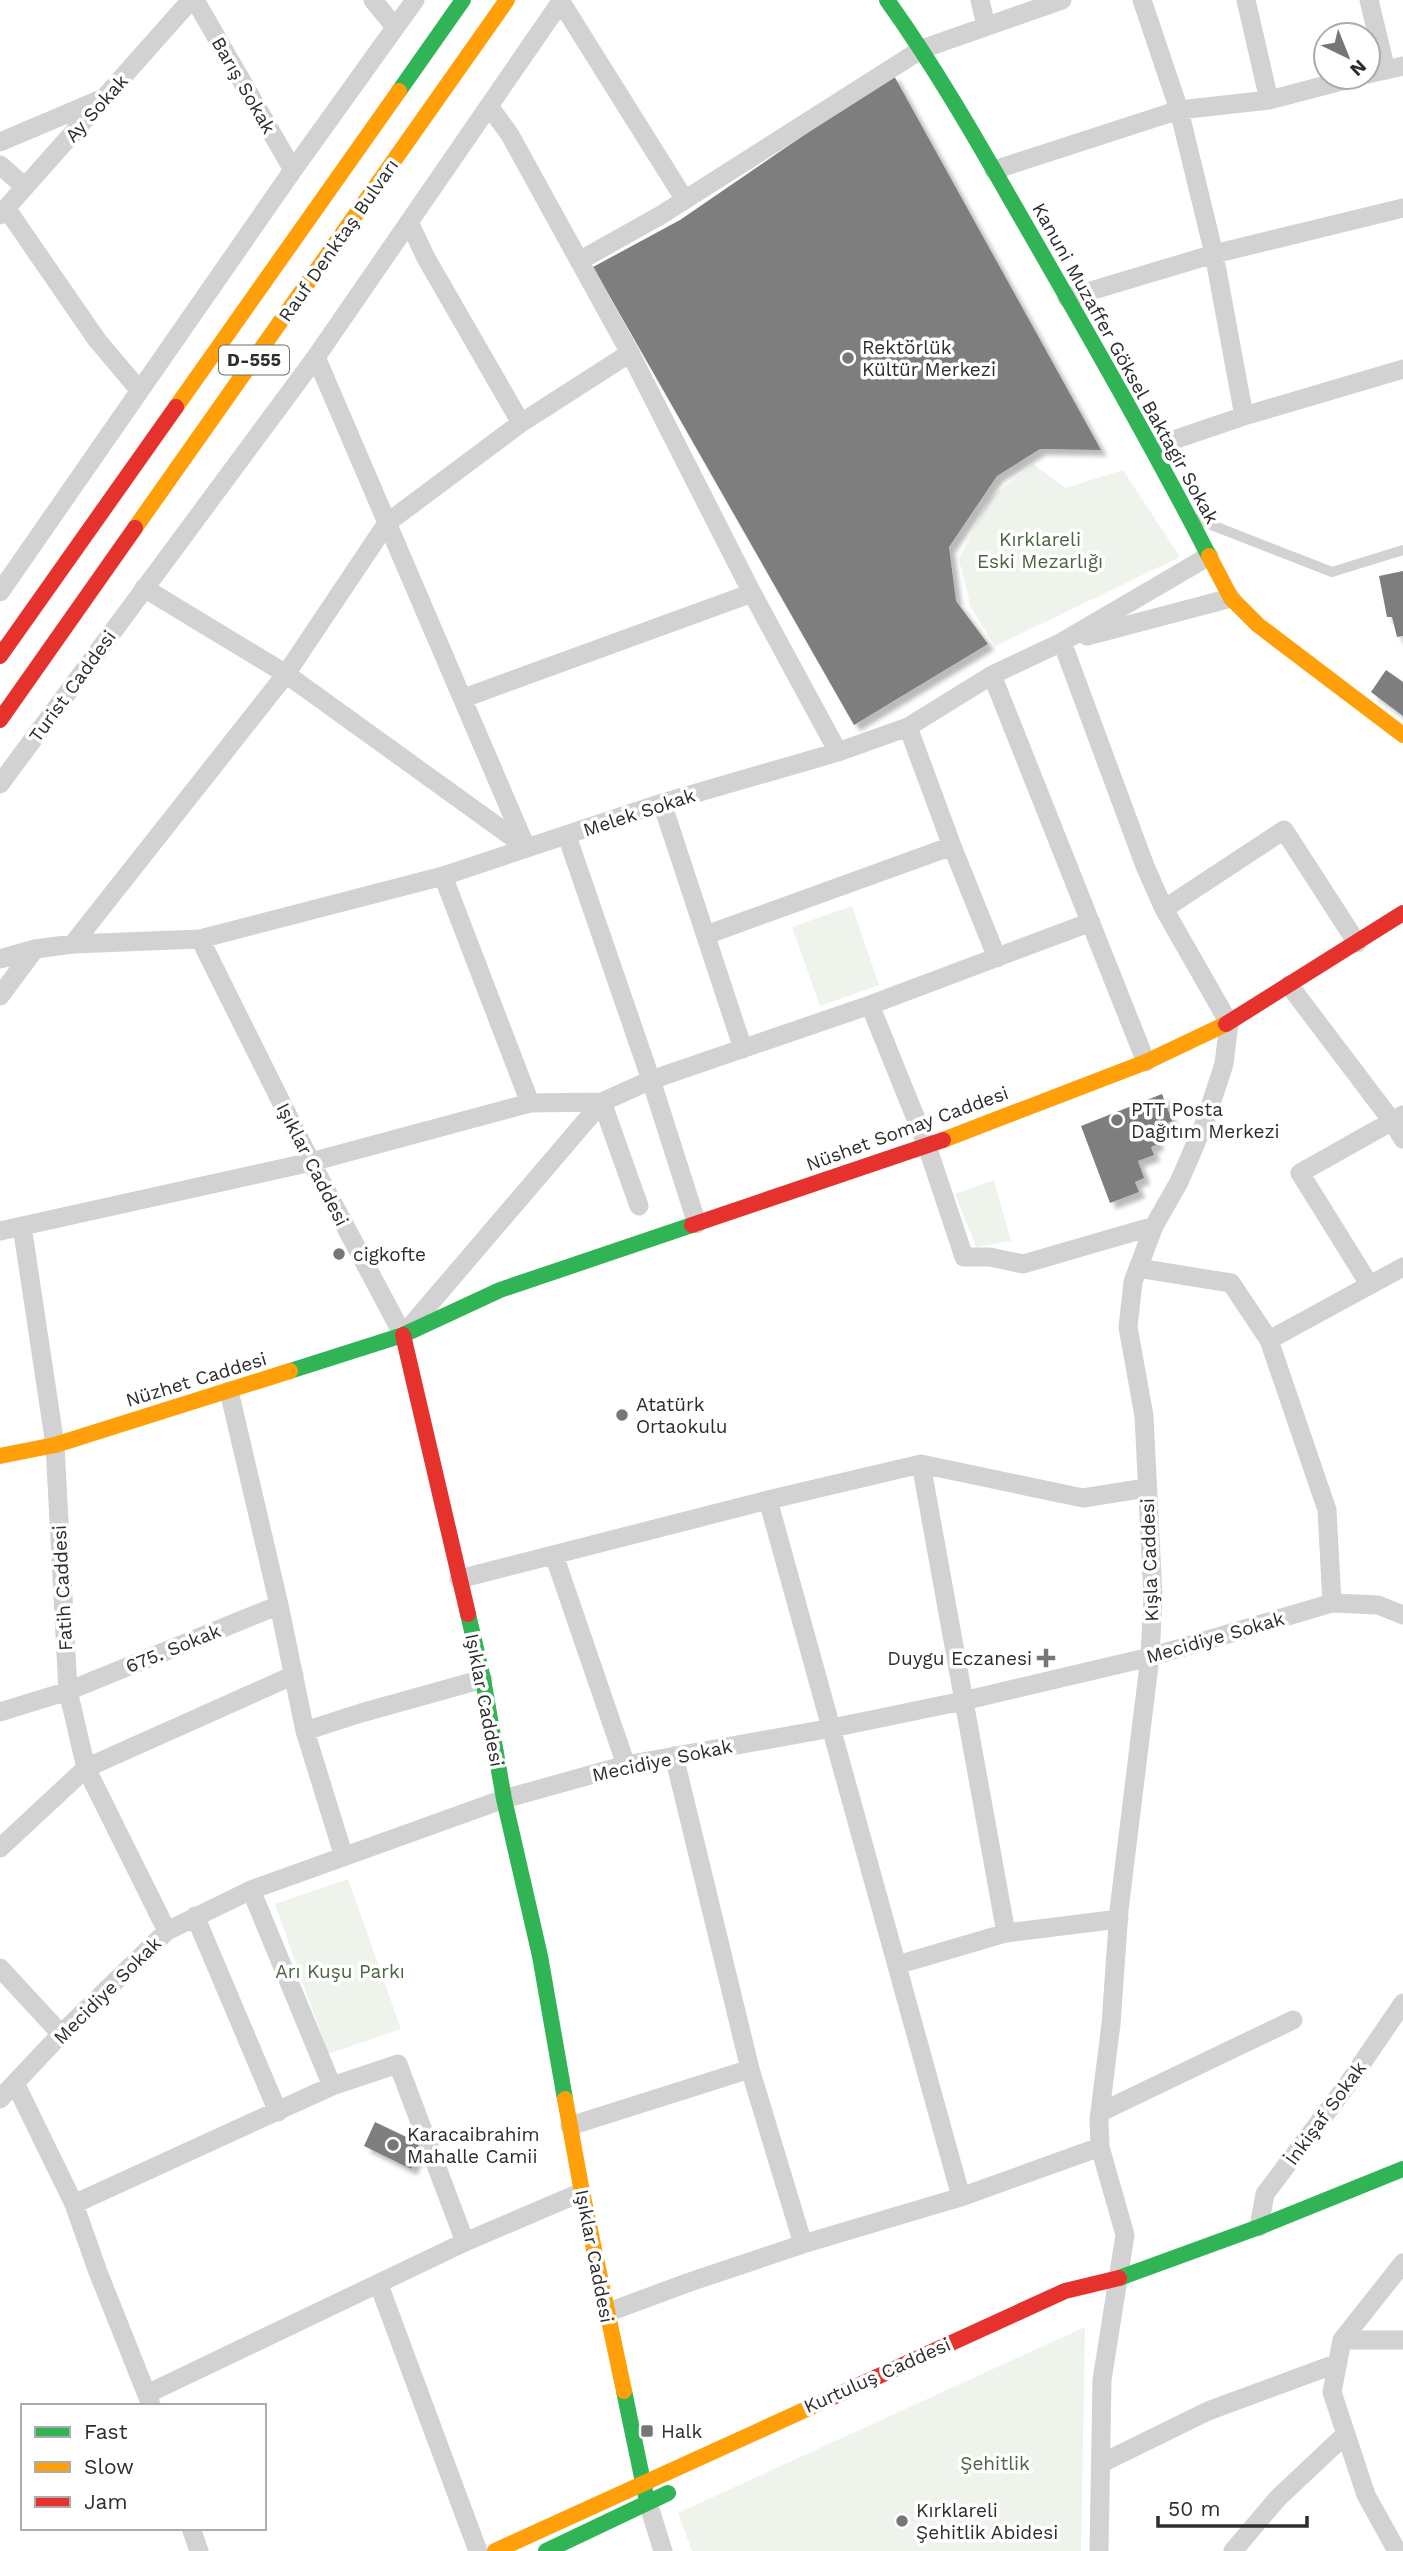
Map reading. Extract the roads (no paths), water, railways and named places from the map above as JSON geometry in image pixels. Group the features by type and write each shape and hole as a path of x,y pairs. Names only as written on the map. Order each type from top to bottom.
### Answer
{"main road":[{"name":"Rauf Denktaş Bulvarı","path":"0,656 463,0"},
{"name":"Rauf Denktaş Bulvarı","path":"0,720 507,0"},
{"name":"Kanuni Muzaffer Göksel Baktagir Sokak","path":"887,0 922,49 994,170 1153,447 1231,598 1258,625 1403,735"},
{"name":"Nüshet Somay Caddesi","path":"403,1335 500,1290 927,1146 1146,1062 1229,1023 1403,914"},
{"name":"Nüzhet Caddesi","path":"0,1456 54,1444 403,1335"},
{"name":"Işıklar Caddesi","path":"403,1335 483,1679 504,1799 540,1956 582,2192 648,2503"},
{"name":"Kurtuluş Caddesi","path":"495,2551 1065,2291 1119,2278 1259,2227 1403,2169"},
{"name":"Kurtuluş Caddesi","path":"1082,2303 1119,2278"},
{"path":"546,2551 685,2486"}],"street":[{"name":"Ay Sokak","path":"3,211 193,0"},
{"name":"Barış Sokak","path":"193,0 293,170"},
{"path":"373,0 396,27"},
{"path":"0,592 293,170 415,0"},
{"path":"981,0 986,26"},
{"path":"579,261 685,200 922,49 1062,0"},
{"path":"1142,0 1179,110 1214,254 1244,416"},
{"path":"1246,0 1269,100"},
{"path":"1369,0 1386,70"},
{"path":"561,1 685,200"},
{"name":"Turist Caddesi","path":"0,784 317,357 561,1"},
{"path":"994,170 1179,110 1269,100 1312,89"},
{"path":"0,142 104,98"},
{"path":"489,106 510,135 630,353 752,593 838,752"},
{"path":"0,165 25,187"},
{"path":"1067,298 1214,254 1403,208"},
{"path":"3,211 97,340 140,391"},
{"path":"409,222 426,258 521,422"},
{"path":"73,944 286,674 387,523 521,422 630,353"},
{"path":"317,357 526,847"},
{"path":"1153,447 1244,416 1403,369"},
{"name":"Melek Sokak","path":"0,959 35,949 73,944 200,939 443,876 662,803 838,752 908,727 992,675 1062,642 1209,556"},
{"path":"144,588 286,674 526,847"},
{"path":"464,698 752,593"},
{"name":"Melek Sokak","path":"1062,642 1231,598"},
{"path":"1062,642 1145,866 1164,909 1229,1023"},
{"path":"992,675 1146,1062"},
{"path":"908,727 997,958"},
{"path":"662,803 743,1049"},
{"path":"1164,909 1284,830 1357,943"},
{"path":"567,836 651,1080 697,1224"},
{"path":"706,935 952,846"},
{"path":"443,876 530,1102"},
{"path":"0,1231 311,1162 530,1102 601,1102 651,1080 870,1004 1091,922"},
{"name":"Işıklar Caddesi","path":"200,939 311,1162 403,1335"},
{"path":"0,996 35,949"},
{"path":"1289,985 1397,1118 1403,1139"},
{"path":"870,1004 927,1146 964,1257 990,1257 1023,1265 1154,1226"},
{"name":"Kışla Caddesi","path":"1099,2551 1102,2380 1125,2235 1100,2147 1101,2112 1119,1919 1150,1657 1153,1597 1144,1416 1128,1326 1133,1282 1154,1226 1179,1182 1205,1122 1224,1064 1229,1023"},
{"path":"601,1102 639,1206"},
{"path":"403,1335 601,1102"},
{"path":"1369,1284 1300,1173 1397,1118"},
{"name":"Fatih Caddesi","path":"22,1226 54,1444 68,1691 86,1768 166,1931"},
{"path":"1269,1340 1403,1267"},
{"path":"1138,1268 1231,1283 1269,1340 1327,1510 1332,1603"},
{"path":"229,1391 279,1605 305,1731 344,1857"},
{"path":"921,1464 1006,1933"},
{"path":"459,1579 921,1464 1083,1498 1146,1488"},
{"path":"768,1500 961,2197"},
{"path":"554,1555 625,1765"},
{"name":"Mecidiye Sokak","path":"0,2099 61,2034 166,1931 251,1890 504,1799 625,1765 832,1728 963,1701 1150,1657 1332,1603 1378,1605 1403,1615"},
{"name":"675. Sokak","path":"0,1712 68,1691 279,1605"},
{"path":"0,1848 86,1768 293,1675"},
{"path":"305,1731 483,1679"},
{"path":"674,1756 750,2069 803,2244"},
{"path":"251,1890 332,2086"},
{"path":"195,1916 278,2112"},
{"path":"897,1965 1006,1933 1119,1919"},
{"path":"0,1968 61,2034"},
{"name":"İnkişaf Sokak","path":"1259,2227 1265,2194 1345,2088 1403,2003"},
{"path":"1101,2112 1293,2020"},
{"path":"74,2204 332,2086 398,2064 466,2242"},
{"path":"570,2126 750,2069"},
{"path":"15,2083 74,2204 98,2273 149,2400 466,2242 582,2192"},
{"path":"607,2313 803,2244 961,2197 1100,2147"},
{"path":"1397,2551 1366,2495 1332,2392 1342,2340 1403,2263"},
{"path":"379,2285 478,2551"},
{"path":"1342,2340 1403,2340"},
{"path":"1102,2463 1208,2411 1338,2363"},
{"path":"1233,2551 1278,2498 1346,2434"},
{"path":"648,2503 663,2551"},
{"path":"192,2530 199,2551"}],"lane":[{"path":"1188,516 1332,572 1403,550"}],"place":[{"name":"Rektörlük Kültür Merkezi","path":"848,358"},
{"name":"PTT Posta Dağıtım Merkezi","path":"1117,1120"},
{"name":"cigkofte","path":"339,1254"},
{"name":"Atatürk Ortaokulu","path":"622,1415"},
{"name":"Duygu Eczanesi","path":"1046,1658"},
{"name":"Karacaibrahim Mahalle Camii","path":"393,2145"},
{"name":"Halk","path":"647,2431"},
{"name":"Kırklareli Şehitlik Abidesi","path":"902,2521"}],"park label":[{"name":"Kırklareli Eski Mezarlığı","path":"1040,550"},
{"name":"Arı Kuşu Parkı","path":"340,1971"},
{"name":"Şehitlik","path":"995,2463"}]}
